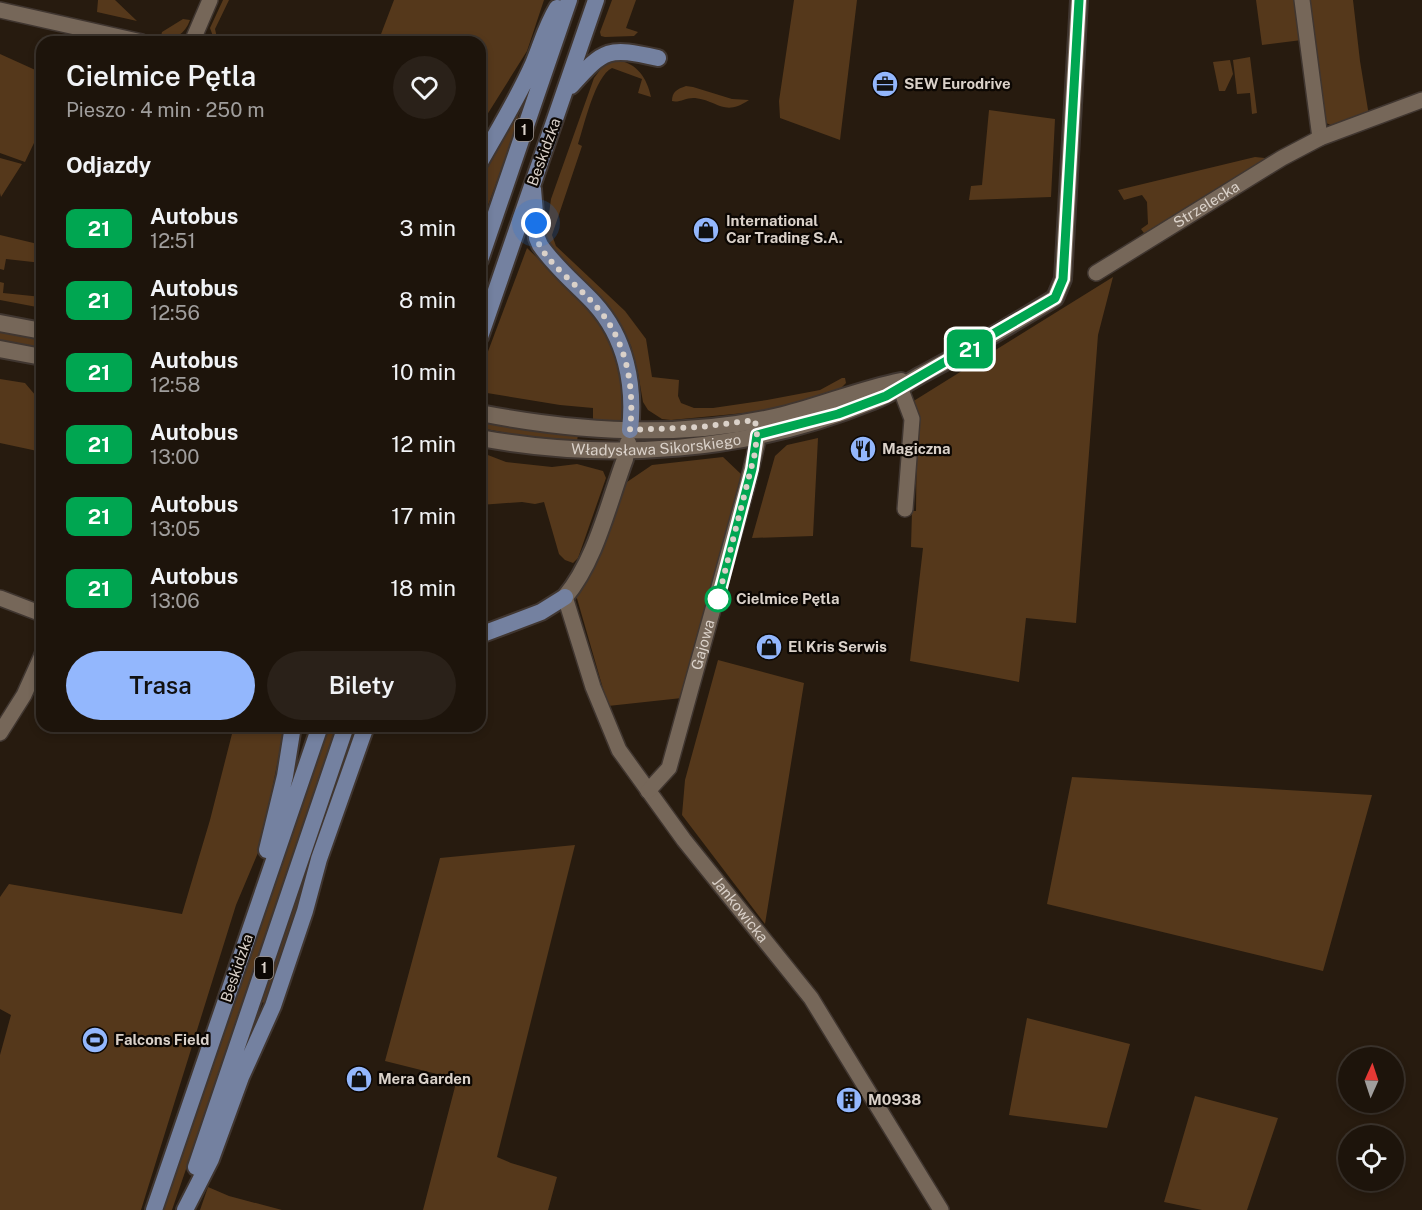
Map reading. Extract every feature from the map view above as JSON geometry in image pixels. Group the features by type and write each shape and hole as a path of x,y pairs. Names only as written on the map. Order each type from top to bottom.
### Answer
{"main road":[{"path":"486,152 516,100 534,63 550,19 562,0"},
{"name":"Beskidzka","path":"486,242 569,0"},
{"name":"Beskidzka","path":"486,320 596,0"},
{"path":"565,94 593,61 606,55 626,51 658,58"},
{"path":"533,183 537,238 540,246 600,310 620,346 631,387 630,430"},
{"path":"486,632 541,612 565,597"},
{"path":"256,912 292,732"},
{"name":"Beskidzka","path":"154,1210 318,732"},
{"name":"Beskidzka","path":"183,1210 344,732"},
{"path":"183,1210 211,1159 241,1077 273,1006 305,911 319,859 364,732"}],"street":[{"path":"195,36 210,0"},
{"path":"917,377 1055,298 1063,279 1079,0"},
{"path":"1302,0 1320,138"},
{"path":"0,10 115,36"},
{"name":"Strzelecka","path":"1095,273 1282,158 1320,138 1422,100"},
{"path":"0,323 36,330"},
{"path":"0,349 36,356"},
{"name":"Władysława Sikorskiego","path":"486,414 548,424 630,430 700,427 756,428 782,415 883,384 917,377"},
{"name":"Władysława Sikorskiego","path":"486,439 573,450 627,451 699,446 756,428 838,414 874,401 917,377"},
{"path":"900,387 912,419 905,509"},
{"name":"Gajowa","path":"648,791 669,768 752,469 756,428"},
{"path":"565,597 580,577 589,558 627,451 630,430"},
{"name":"Jankowicka","path":"565,597 590,679 619,750 684,840 811,998 941,1210"},
{"path":"0,598 36,612"},
{"path":"0,733 24,695 36,668"}],"shaded area":[{"path":"98,0 115,0 137,21 97,12"},
{"path":"223,0 229,0 215,29 217,36 213,36 210,28"},
{"path":"394,0 544,0 527,51 486,116 486,36 380,36"},
{"path":"612,0 636,0 626,28 638,32 634,36 601,36 600,32"},
{"path":"794,0 857,0 840,140 780,118 779,101"},
{"path":"1256,0 1297,0 1302,40 1262,45"},
{"path":"1306,0 1353,0 1369,116 1337,128 1324,122"},
{"path":"183,19 190,20 176,36 161,36 162,32"},
{"path":"0,54 36,70 36,139 25,162 0,153"},
{"path":"1250,57 1257,113 1252,114 1250,93 1237,94 1233,60"},
{"path":"617,60 630,64 640,72 651,97 638,93 642,79 612,68 600,81 587,114 578,144 582,146 552,235 556,246 625,311 646,339 652,377 679,380 678,396 681,403 694,408 713,408 767,400 820,390 845,378 846,383 835,394 755,412 671,420 662,419 648,410 643,402 631,346 619,322 603,300 552,249 546,236 551,199 594,78 606,62"},
{"path":"1230,60 1233,74 1225,91 1219,91 1213,62"},
{"path":"686,86 732,99 749,100 727,108 695,98 672,101 676,91"},
{"path":"520,107 514,135 486,211 486,166"},
{"path":"989,110 1055,119 1051,197 969,200 971,186 982,185"},
{"path":"1255,157 1275,159 1146,236 1141,229 1148,224 1147,202 1142,195 1124,200 1118,190"},
{"path":"0,158 22,164 1,197 0,193"},
{"path":"0,235 36,244 36,262 6,259 4,270 0,269"},
{"path":"527,248 576,294 608,334 620,366 623,421 593,420 593,408 486,393 486,357"},
{"path":"1113,277 1098,335 1076,623 1026,618 1019,682 910,661 923,548 911,547 912,511 916,511 917,427 912,402"},
{"path":"0,282 4,283 3,293 36,296 36,307 0,300"},
{"path":"0,332 36,339 36,347 0,341"},
{"path":"0,379 25,383 36,396 36,451 0,443"},
{"path":"486,422 534,431 578,435 577,441 534,438 486,429"},
{"path":"818,438 813,536 752,538 775,456 787,445"},
{"path":"486,454 506,462 552,467 577,464 603,471 606,478 578,558 573,563 565,560 559,554 544,502 535,504 522,502 486,505"},
{"path":"723,457 742,475 682,698 608,706 576,595 597,563 627,482 652,465"},
{"path":"718,660 804,683 765,924 682,815 685,780"},
{"path":"232,732 284,732 260,848 236,905 141,1210 0,1210 0,1055 11,1015 0,1009 0,897 9,884 182,914 210,820"},
{"path":"327,732 336,732 172,1210 162,1210"},
{"path":"354,732 358,732 265,1003 261,1002"},
{"path":"1072,777 1372,795 1323,971 1047,904"},
{"path":"575,845 497,1157 557,1177 548,1210 423,1210 457,1079 385,1061 440,858"},
{"path":"1027,1018 1130,1044 1107,1128 1009,1115"},
{"path":"1195,1096 1278,1118 1247,1210 1202,1210 1164,1202"},
{"path":"208,1187 229,1196 282,1210 200,1210"}],"bus line":[{"name":"21","path":"718,599 752,469 757,435 838,414 886,396 1055,298 1063,279 1079,0"}],"place":[{"name":"SEW Eurodrive","path":"885,84"},
{"name":"International Car Trading S.A.","path":"706,230"},
{"name":"Magiczna","path":"863,449"},
{"name":"Cielmice Pętla","path":"718,599"},
{"name":"El Kris Serwis","path":"769,647"},
{"name":"Falcons Field","path":"95,1040"},
{"name":"Mera Garden","path":"359,1079"},
{"name":"M0938","path":"849,1100"}],"route":[{"path":"536,223 540,246 600,310 617,338 629,373 631,387 630,430 681,429 755,420 757,444 718,599"}]}
